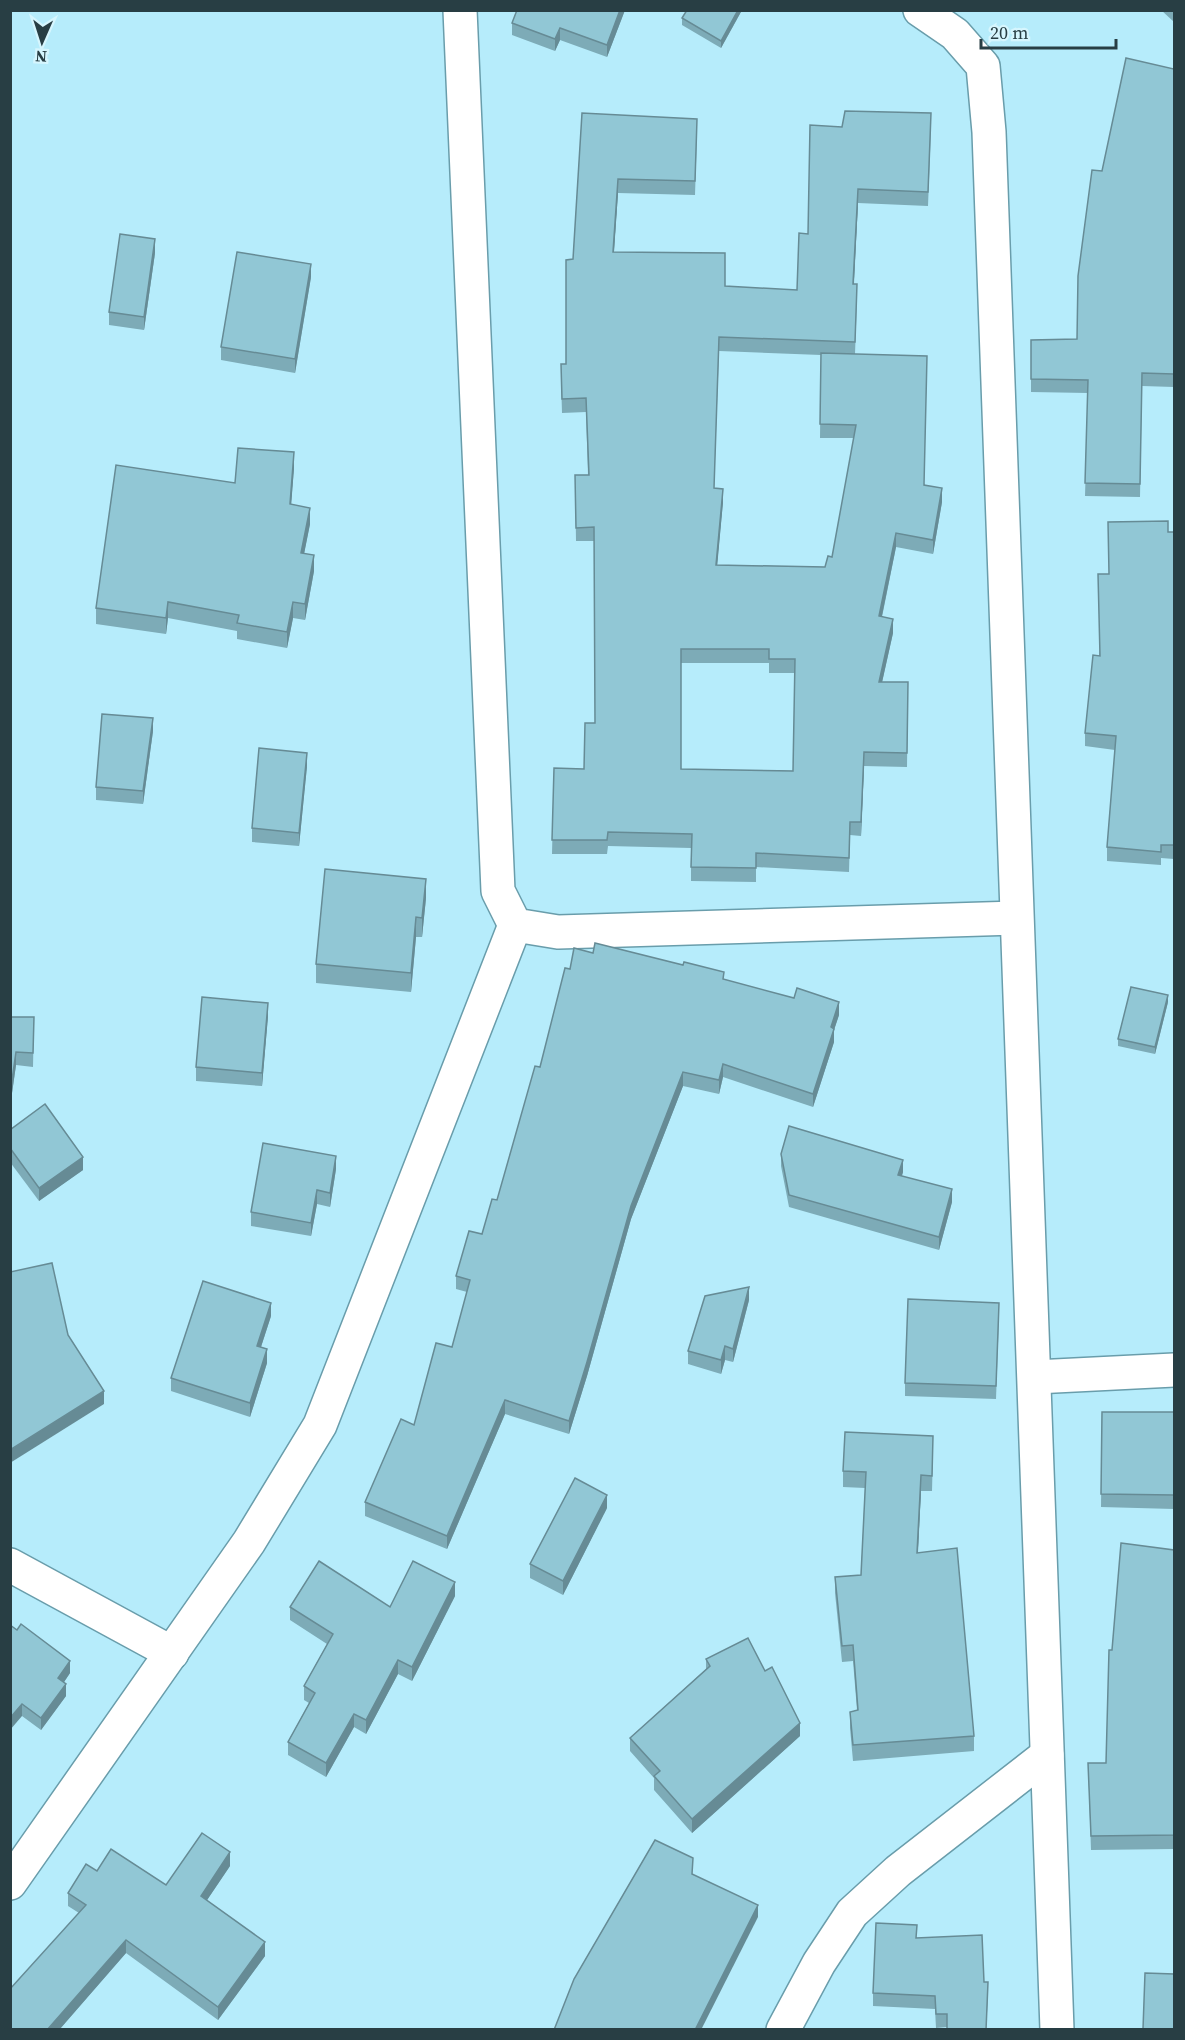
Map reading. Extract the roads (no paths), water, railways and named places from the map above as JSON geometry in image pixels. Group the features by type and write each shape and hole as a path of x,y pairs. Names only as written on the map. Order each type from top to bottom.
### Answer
{"street":[{"path":"10,1883 249,1542 320,1425 516,925 498,891 460,10"},
{"path":"920,10 955,34 983,66 989,132 1057,2030"},
{"path":"516,925 558,932 1016,918"},
{"path":"1035,1377 1174,1370"},
{"path":"10,1565 172,1653"},
{"path":"783,2030 819,1963 852,1913 898,1871 1047,1755"}]}
